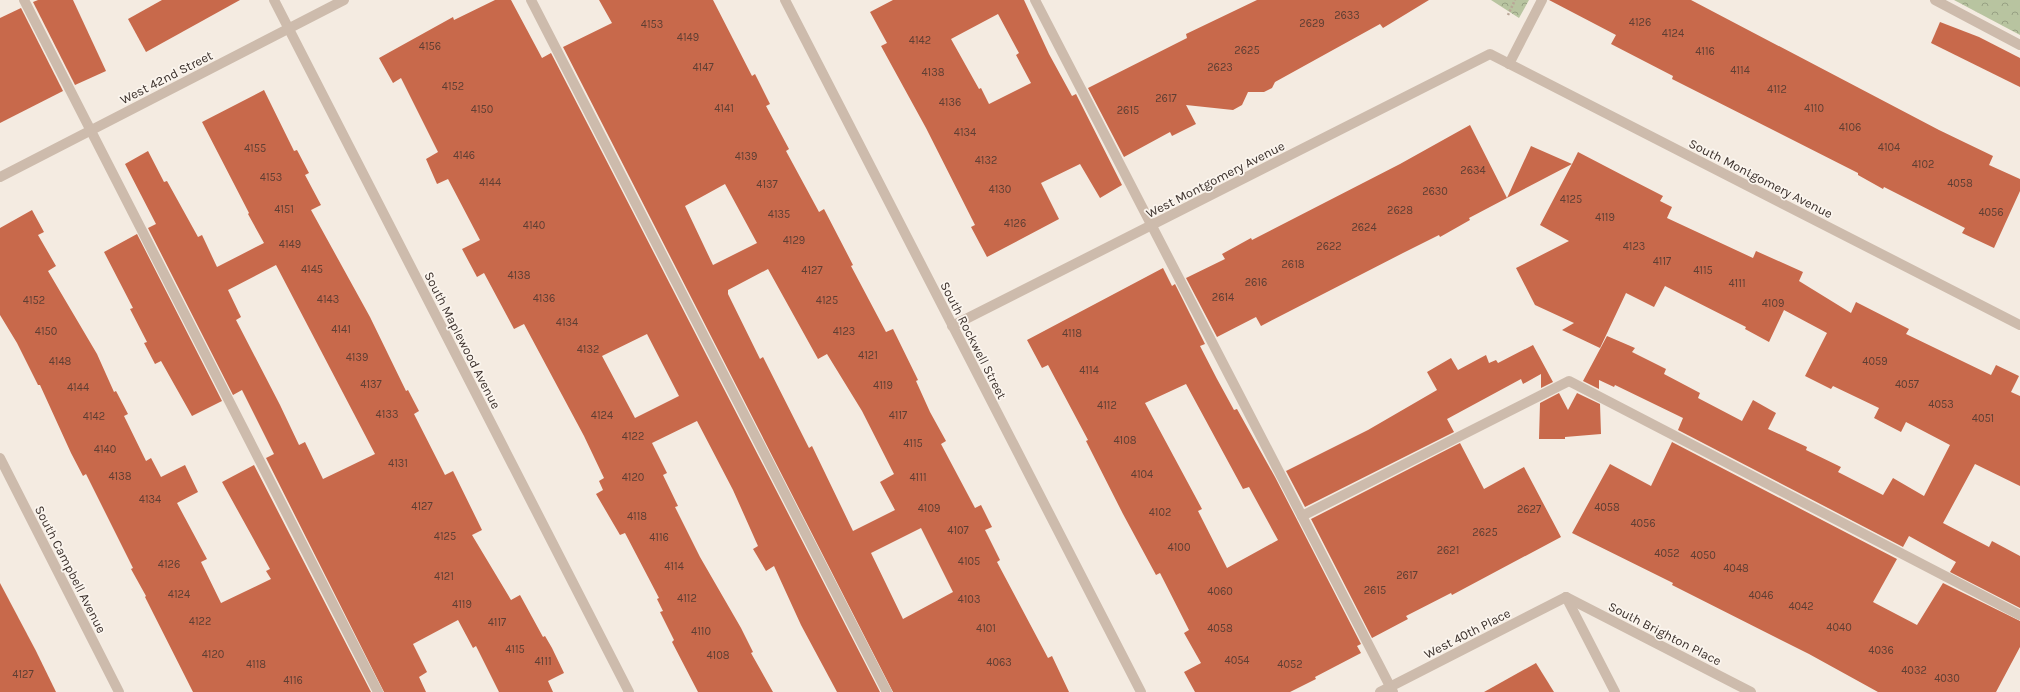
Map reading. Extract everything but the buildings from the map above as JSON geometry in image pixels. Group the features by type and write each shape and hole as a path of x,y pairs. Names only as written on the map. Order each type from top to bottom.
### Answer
{"street":[{"path":"24,0 378,692"},
{"name":"South Maplewood Avenue","path":"274,0 629,692"},
{"name":"West 42nd Street","path":"0,177 344,0"},
{"path":"531,0 887,692"},
{"name":"South Rockwell Street","path":"785,0 1140,692"},
{"path":"1035,0 1392,689"},
{"path":"1509,64 1542,0"},
{"path":"1935,0 2020,45"},
{"name":"West Montgomery Avenue","path":"952,326 1490,54"},
{"name":"South Montgomery Avenue","path":"1490,54 2020,326"},
{"path":"1302,516 1569,381 2020,615"},
{"name":"South Campbell Avenue","path":"0,458 119,692"},
{"path":"1566,597 1615,692"},
{"name":"West 40th Place","path":"1380,692 1392,689 1566,597"},
{"name":"South Brighton Place","path":"1566,597 1751,692"}],"path":[{"path":"1508,15 1516,0"}],"green space":[{"path":"1491,0 1529,0 1519,18"},
{"path":"1954,0 2020,0 2020,35"}]}
